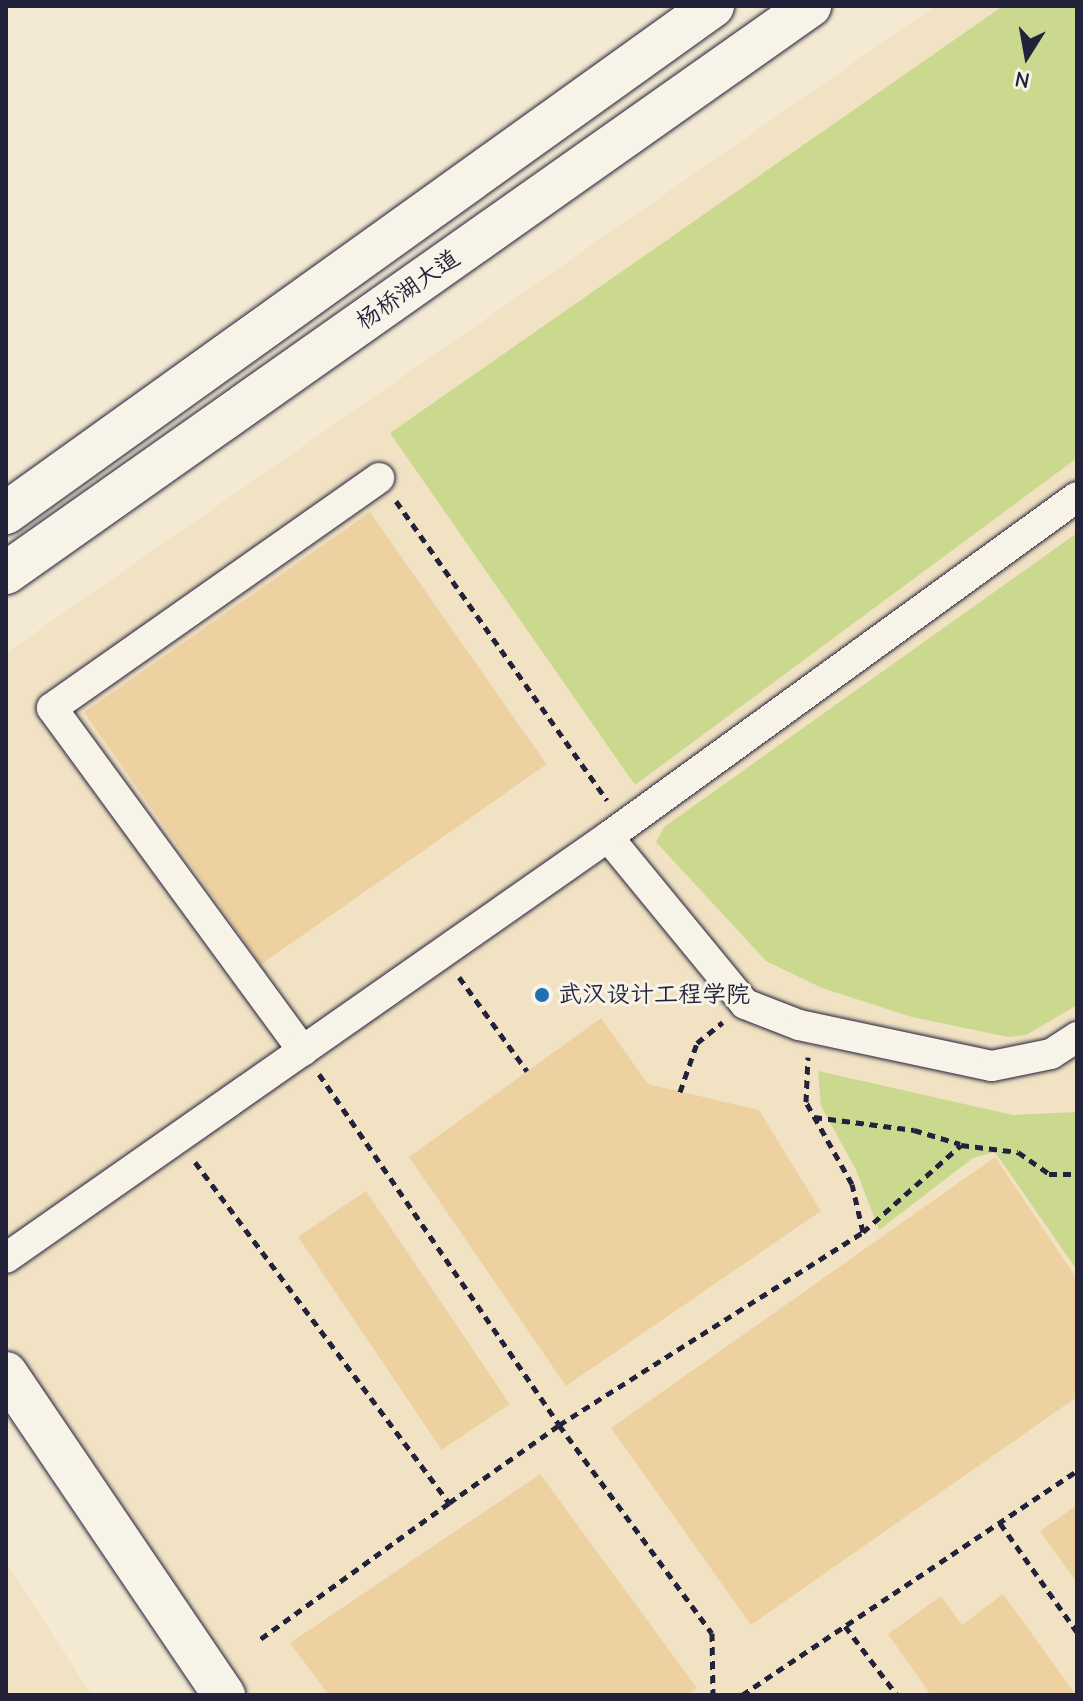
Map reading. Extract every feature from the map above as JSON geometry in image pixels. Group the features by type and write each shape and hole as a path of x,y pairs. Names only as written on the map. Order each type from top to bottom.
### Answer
{"main road":[{"path":"6,513 713,6"},
{"name":"杨桥湖大道","path":"6,573 810,6"},
{"path":"6,1373 224,1695"}],"street":[{"path":"303,1051 52,708 379,478"},
{"path":"6,1258 616,831 1077,497"},
{"path":"616,831 745,1004 814,1028 992,1066 1051,1054 1077,1037"}],"path":[{"path":"379,478 616,831"},
{"path":"442,954 527,1071"},
{"path":"680,1092 697,1043 745,1004"},
{"path":"814,1028 804,1071 806,1102 852,1184 863,1232"},
{"path":"303,1051 559,1425 712,1633 713,1695"},
{"path":"814,1117 914,1130 961,1145 1018,1152 1049,1174 1077,1174"},
{"path":"177,1138 449,1503"},
{"path":"258,1641 559,1425 863,1232 961,1145"},
{"path":"742,1695 1077,1471"},
{"path":"1000,1523 1077,1632"},
{"path":"845,1626 897,1695"}],"shaded area":[{"name":"武汉设计工程学院","path":"935,6 1077,6 1077,1695 250,1695 6,1338 6,653"},
{"path":"6,1563 92,1695 6,1695"}],"green space":[{"path":"1003,6 1077,6 1077,458 635,785 390,433"},
{"path":"1077,533 1077,1005 1026,1035 1008,1037 912,1017 822,988 766,961 656,842 664,827"},
{"path":"818,1071 1013,1115 1077,1112 1077,1270 995,1152 973,1158 879,1230 856,1170 821,1106"}],"building":[{"path":"370,512 547,764 261,964 84,712"},
{"path":"601,1018 648,1084 759,1110 821,1211 566,1386 409,1157"},
{"path":"995,1157 1077,1279 1077,1397 751,1625 611,1428"},
{"path":"366,1191 510,1404 442,1450 298,1237"},
{"path":"540,1474 697,1688 688,1695 329,1695 290,1643"},
{"path":"1077,1505 1077,1583 1040,1531"},
{"path":"1003,1594 1076,1695 931,1695 888,1634 941,1596 962,1625"}],"place":[{"name":"武汉设计工程学院","path":"542,995"}]}
